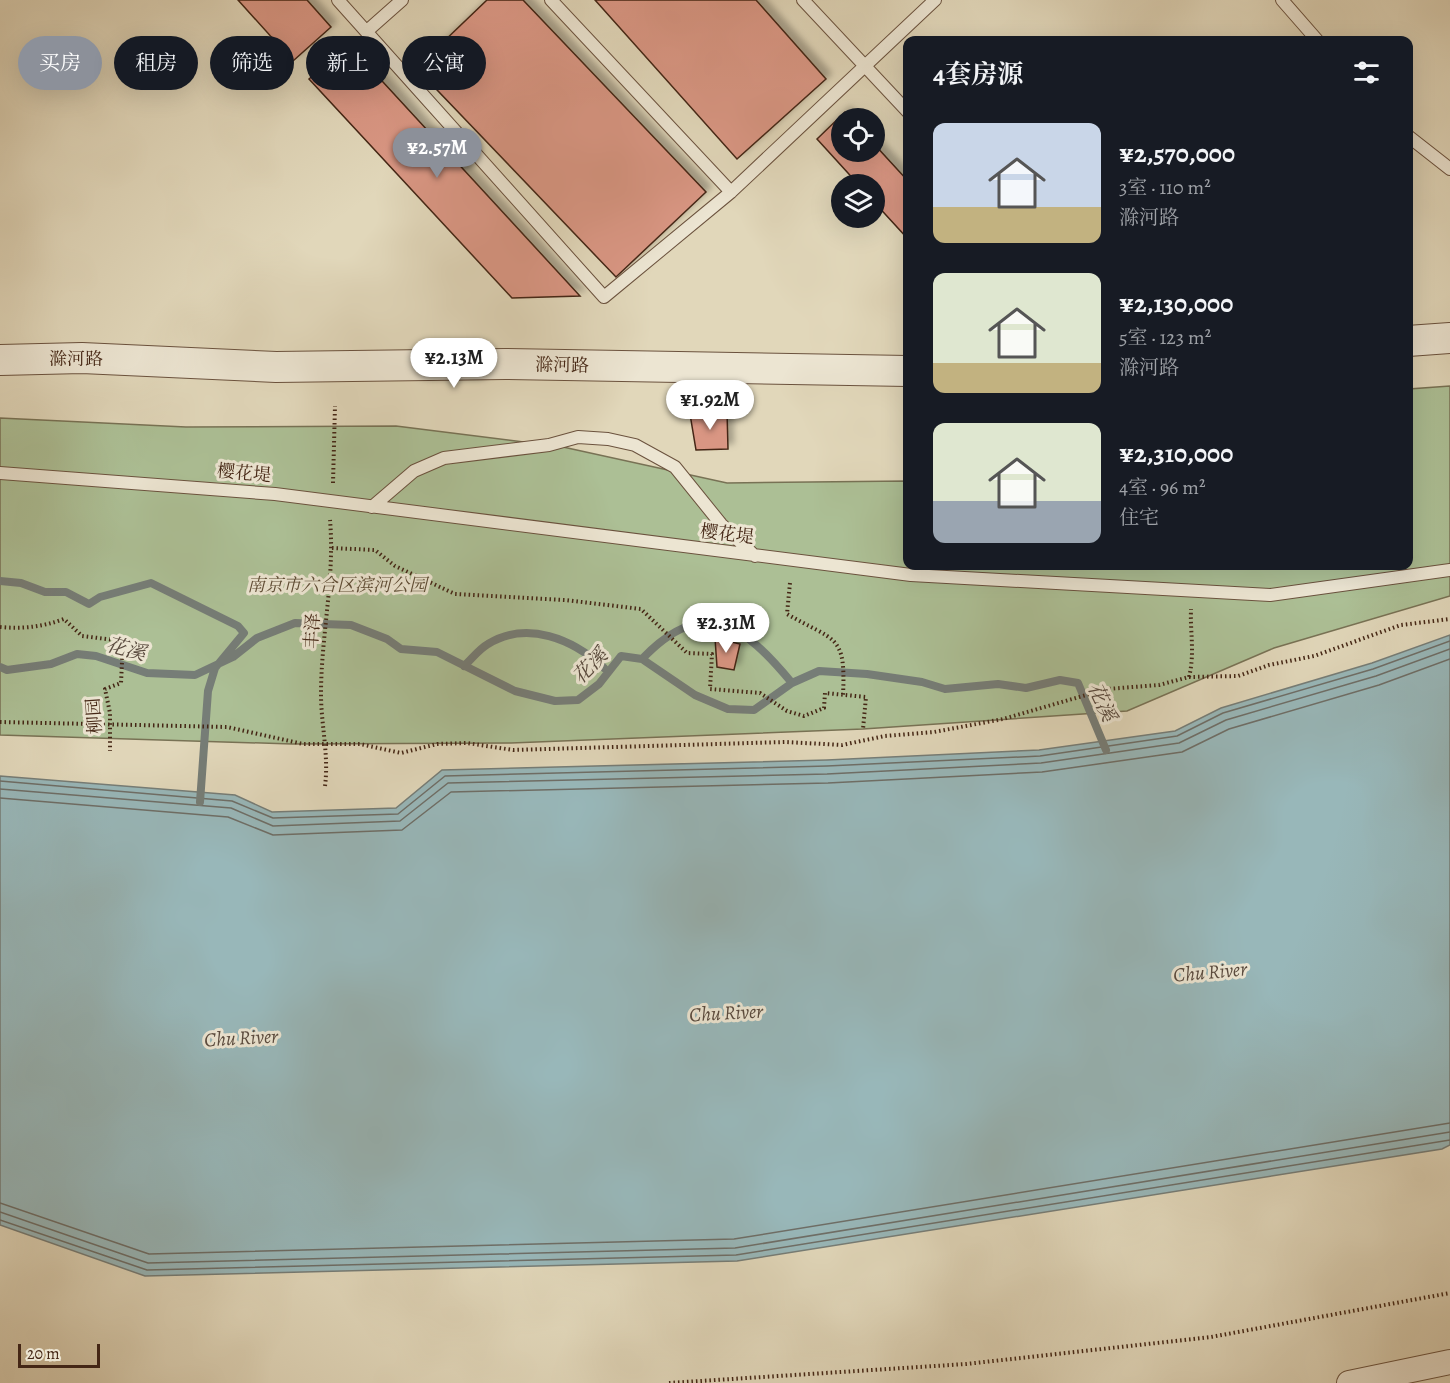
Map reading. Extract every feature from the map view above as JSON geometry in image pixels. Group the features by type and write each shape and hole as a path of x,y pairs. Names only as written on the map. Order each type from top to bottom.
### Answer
{"street":[{"path":"1413,340 1450,338"},
{"name":"滁河路","path":"0,360 82,358 276,367 505,364 903,371"},
{"path":"1349,1383 1450,1362"}],"lane":[{"path":"338,0 604,297 731,192 935,0"},
{"path":"367,31 402,0"},
{"path":"551,0 731,192"},
{"path":"803,0 863,67 903,107"},
{"path":"1282,0 1314,36"},
{"path":"1413,140 1450,169"},
{"path":"372,507 414,471 444,458 549,445 578,437 608,439 635,445 675,467 721,524 755,556"},
{"name":"樱花堤","path":"0,473 275,494 911,575 1270,595 1450,570"}],"path":[{"path":"332,548 375,550 394,566 455,594 565,600 641,609 687,653 712,654 710,689 760,693 787,711 804,716 824,708 825,693 866,697 863,729"},
{"name":"丰泽","path":"325,786 328,764 321,695 329,569"},
{"path":"790,583 788,614 826,633 840,645 843,652 843,694"},
{"path":"1189,677 1194,655 1190,631 1192,604"},
{"name":"柳园","path":"0,627 18,629 44,626 64,619 82,636 123,641 121,683 105,689 110,713 110,751"},
{"path":"0,722 226,727 303,744 360,744 401,753 437,744 467,743 513,750 762,742 842,745 992,722 1107,689 1159,685 1189,677 1238,676 1269,665 1314,656 1401,625 1450,619"},
{"path":"669,1383 966,1364 1199,1339 1450,1293"}],"green space":[{"name":"南京市六合区滨河公园","path":"1450,386 1450,596 1274,648 1127,711 863,729 511,743 292,744 0,735 0,418 186,427 396,426 563,447 727,483 903,481 903,570 1413,570 1413,389"}],"water":[{"name":"Chu River","path":"1450,635 1450,1145 1442,1149 737,1261 145,1276 0,1225 0,776 235,795 272,812 396,808 442,770 827,760 1039,750 1175,731 1221,708 1372,663"}],"building":[{"path":"238,0 307,0 331,27 321,36 306,36 306,49 294,60 294,36 270,36"},
{"path":"487,0 523,0 706,192 616,277 437,90 486,90 486,36 449,36"},
{"path":"595,0 756,0 826,79 737,159"},
{"path":"319,90 390,90 580,296 512,298"},
{"path":"831,126 831,154 817,139"},
{"path":"885,156 903,176 903,234 885,214 885,174 849,174 838,162 885,162"},
{"path":"727,411 728,449 696,450 690,414"},
{"path":"715,638 740,644 734,670 717,667"}],"waterway":[{"path":"0,581 21,583 45,592 66,592 89,604 100,597 151,583 238,626 244,633 215,668 208,691 200,802"},
{"name":"花溪","path":"0,667 7,670 51,664 77,654 96,656 147,673 195,675 233,657 257,638 295,623 351,625 387,639 401,649 437,652 515,691 555,701 578,700 599,684 621,656 642,659 695,695 728,709 754,710 792,683 819,671 867,674 922,682 945,689 998,684 1026,688 1060,680 1078,683 1106,750"},
{"path":"642,659 664,639 685,627 704,623 722,625 740,633 757,646 792,683"},
{"path":"464,666 485,646 503,637 534,633 564,641 604,668"}]}
